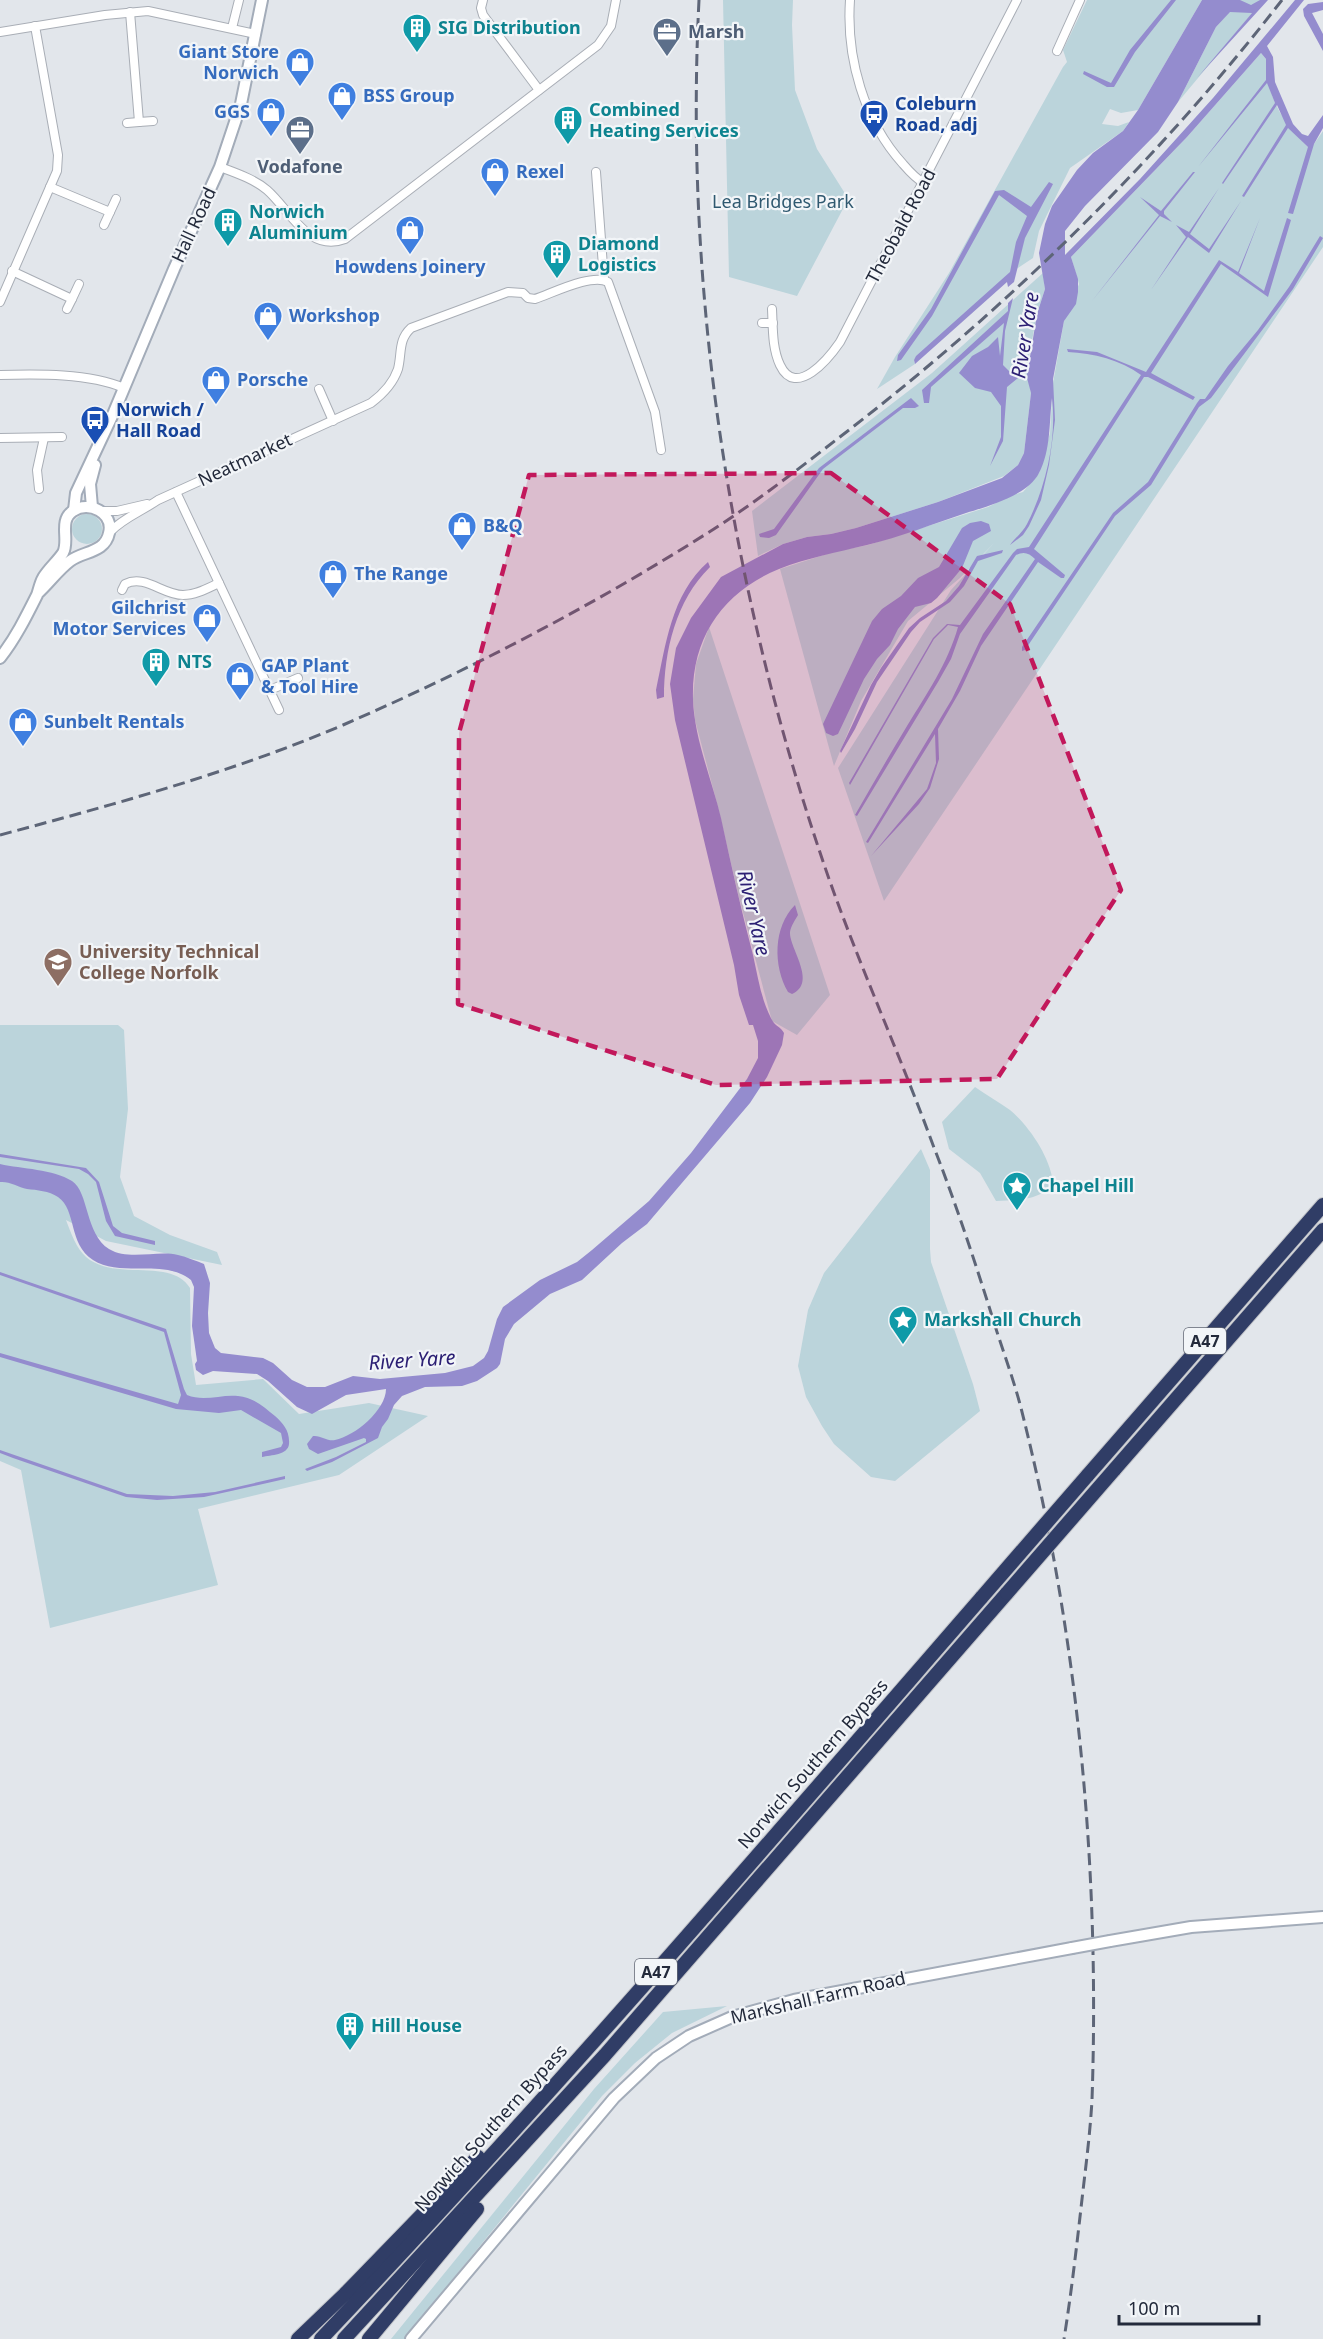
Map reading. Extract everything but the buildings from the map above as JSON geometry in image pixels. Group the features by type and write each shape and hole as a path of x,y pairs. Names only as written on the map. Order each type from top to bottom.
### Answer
{"highway":[{"name":"Norwich Southern Bypass","path":"321,2339 506,2140 638,1992 1323,1205"},
{"name":"Norwich Southern Bypass","path":"344,2339 605,2055 1323,1230"},
{"name":"A47","path":"298,2339 353,2286 638,1992"},
{"name":"A47","path":"369,2339 605,2055"}],"street":[{"path":"232,28 239,0"},
{"name":"Hall Road","path":"0,658 20,629 43,578 64,552 65,523 74,510 76,493 101,442 220,168 236,124 262,0"},
{"path":"483,0 481,8 483,15 539,90"},
{"path":"220,168 241,175 267,190 305,232 316,240 336,242 356,231 598,45 611,26 616,0"},
{"path":"850,0 849,23 856,73 866,104 878,132 896,156 924,183"},
{"name":"Theobald Road","path":"772,309 776,354 786,374 800,378 809,375 821,366 840,342 1017,0"},
{"path":"1057,51 1080,0"},
{"path":"0,32 148,11 256,33"},
{"path":"129,12 139,122"},
{"path":"0,302 2,290 57,171 58,155 35,26"},
{"path":"127,123 153,121"},
{"path":"596,172 604,280 611,286 655,412 661,450"},
{"path":"50,188 110,212"},
{"path":"104,225 116,199"},
{"path":"12,271 72,298"},
{"name":"Neatmarket","path":"97,509 126,509 158,500 371,403 385,393 392,382 397,371 403,335 411,328 508,292 523,293 528,298 535,299 589,280 604,280"},
{"path":"67,309 79,284"},
{"path":"762,323 772,323"},
{"path":"0,375 40,375 94,380 124,388"},
{"path":"319,389 333,421"},
{"path":"0,438 62,437"},
{"path":"39,489 37,470 44,438"},
{"name":"Hall Road","path":"38,593 72,559 103,545 110,532 106,517 97,509 90,483 101,442"},
{"path":"176,492 279,710"},
{"name":"Neatmarket","path":"110,532 120,521 134,516 158,500"},
{"path":"74,510 97,509"},
{"path":"66,538 74,548 89,552"},
{"path":"122,590 125,584 133,580 144,582 171,594 186,595 219,583"},
{"path":"270,690 298,678"},
{"name":"Markshall Farm Road","path":"411,2339 614,2098 656,2058 689,2036 732,2017 794,2000 1072,1947 1191,1927 1323,1917"}],"highlighted area":[{"path":"831,473 1010,604 1121,890 997,1079 716,1085 458,1004 459,733 529,475"}],"green space":[{"name":"Lea Bridges Park","path":"723,0 793,0 795,90 817,149 846,195 845,205 797,296 729,277"},
{"path":"1087,0 1202,0 1138,110 1121,113 1110,109 1102,124 1118,126 1129,122 1123,131 1070,168 1039,231 1033,258 1012,272 914,360 915,364 877,389 949,273 1067,62 1063,50"},
{"path":"1240,0 1260,0 1253,12 1178,102 1216,27"},
{"path":"1261,53 1266,59 1269,85 1277,108 1290,128 1308,147 1314,144 1323,131 1323,247 884,901 838,768 951,590 994,543 960,578 908,621 861,701 834,766 780,569 833,552 868,545 988,507 1023,492 1039,473 1050,433 1053,383 1064,321 1079,284 1071,257 1187,137"},
{"path":"1043,273 1045,289 1037,314 1027,367 1031,393 1024,453 1018,465 1004,476 938,502 856,528 783,544 758,556 752,511 932,373"},
{"path":"87,514 98,518 102,529 98,540 87,544 76,540 72,529 76,518"},
{"path":"709,627 830,995 797,1035 772,1021 695,720 693,699 696,664"},
{"path":"0,1025 118,1025 124,1030 128,1109 120,1177 134,1216 170,1235 217,1252 222,1265 106,1241 66,1220 79,1249 86,1257 98,1264 112,1268 170,1274 181,1279 190,1288 191,1354 196,1385 263,1379 299,1414 369,1403 428,1416 339,1475 198,1509 218,1585 50,1628 21,1470 0,1461"},
{"path":"975,1087 1010,1110 1038,1142 1051,1171 1053,1181 1049,1188 1029,1198 996,1201 980,1173 949,1149 942,1122"},
{"path":"921,1149 930,1170 931,1262 980,1411 895,1481 871,1477 834,1444 806,1397 798,1366 808,1310 824,1273"},
{"path":"727,2006 672,2033 635,2063 602,2096 404,2339 391,2339 594,2089 663,2012"}],"shaded area":[{"path":"1171,0 1176,0 1135,52 1114,87 1107,87 1083,74 1084,71 1111,83 1130,50"},
{"path":"1202,0 1240,0 1251,5 1260,0 1268,0 1197,78 1252,13 1230,12 1216,27 1178,102 1158,132 1085,206 1065,231 1065,255 1140,179 1213,98 1295,0 1304,0 1267,46 1273,57 1275,82 1293,124 1302,134 1308,136 1323,115 1323,128 1314,144 1293,214 1288,213 1308,147 1288,128 1244,197 1242,196 1286,125 1277,105 1222,183 1275,103 1267,83 1198,167 1266,80 1266,59 1261,53 1187,137 1071,257 1078,279 1078,292 1076,304 1064,321 1053,379 1055,420 1049,465 1041,500 1023,535 1010,545 1027,524 1045,478 1053,429 1052,398 1046,455 1039,473 1026,488 996,503 904,534 779,569 742,590 714,620 698,656 694,677 694,714 721,818 762,996 772,1020 784,1033 782,1045 767,1077 750,1103 647,1224 622,1243 582,1280 550,1294 514,1324 505,1339 500,1364 497,1368 477,1381 462,1386 425,1387 402,1396 394,1405 378,1438 332,1462 307,1471 305,1469 366,1442 364,1438 318,1454 309,1449 307,1444 313,1436 335,1440 360,1428 381,1405 386,1389 346,1395 312,1414 297,1407 257,1374 213,1371 203,1375 196,1370 195,1364 197,1361 192,1326 194,1287 191,1280 168,1270 116,1268 93,1260 80,1245 64,1203 51,1193 0,1182 0,1164 47,1172 72,1181 82,1194 95,1234 109,1249 134,1255 178,1255 204,1264 210,1283 209,1333 215,1348 221,1353 263,1358 273,1363 292,1380 307,1387 325,1387 353,1376 380,1379 445,1373 473,1366 484,1358 488,1351 497,1319 503,1307 540,1280 577,1262 649,1201 691,1153 747,1079 758,1058 758,1041 753,1025 749,1025 739,995 734,965 675,720 670,684 676,648 691,618 721,577 783,544 856,528 938,502 1002,478 1018,465 1024,453 1031,393 1027,378 1018,378 1007,387 1003,441 990,466 1001,437 1001,406 991,392 975,388 959,373 972,356 988,347 998,337 1000,356 1004,323 931,387 929,403 924,403 922,390 1008,311 1008,303 1013,298 1005,331 1003,365 1012,374 1027,375 1037,314 1045,289 1039,253 1045,224 1052,206 1077,170 1093,153 1123,131 1138,110"},
{"path":"1323,2 1323,10 1312,13 1323,34 1323,51 1304,16 1303,9 1308,4"},
{"path":"1195,172 1164,211 1172,222 1160,216 1092,301 1159,215 1140,197 1161,211"},
{"path":"1049,182 1053,184 1025,238 1014,282 1008,287 1007,282 915,364 916,356 1010,272 1016,242 1027,216 999,195 932,316 901,360 897,361 898,355 931,309 995,191 1004,190 1031,207"},
{"path":"1219,188 1190,234 1209,249 1241,201 1209,253 1188,237 1151,290 1186,237 1176,225 1189,232"},
{"path":"1260,218 1239,273 1264,291 1287,218 1291,220 1268,297 1221,264 1151,373 1195,397 1193,400 1144,377 1034,549 1065,575 1064,578 1038,562 981,646 960,691 938,729 939,759 930,788 919,804 871,856 927,789 936,763 935,734 868,843 866,842 952,699 983,634 1035,559 1033,557 1024,553 1016,555 960,634 951,659 938,682 857,816 855,815 861,804 936,678 958,627 948,625 934,639 850,785 849,783 933,638 947,624 960,625 1013,553 1017,549 1029,547 1141,375 1116,361 1068,352 1067,349 1097,352 1146,372 1219,260 1238,272"},
{"path":"1320,236 1323,238 1293,289 1211,398 1199,407 1151,485 1115,516 1025,650 1022,651 1022,647 1113,513 1148,482 1197,403 1200,399 1205,399 1228,366 1258,330 1289,287"},
{"path":"911,398 919,406 903,408 823,469 776,535 769,538 760,537 759,534 774,529 819,468"},
{"path":"981,521 989,524 991,531 973,541 962,568 937,598 931,603 915,607 864,679 838,734 833,736 826,733 823,724 872,621 882,609 901,596 918,578 939,567 962,528 970,523"},
{"path":"1003,550 1002,553 978,561 964,586 950,602 920,622 911,632 877,682 841,753 871,685 909,628 946,601 959,586 977,556"},
{"path":"708,562 710,567 688,595 674,627 666,662 664,697 657,699 656,690 672,621 686,589"},
{"path":"795,905 798,915 790,932 803,974 803,982 792,994 788,992 783,982 778,947 783,924"},
{"path":"0,1154 86,1168 99,1182 113,1226 122,1233 155,1241 155,1245 115,1236 106,1221 96,1182 88,1174 79,1169 0,1157"},
{"path":"0,1272 166,1329 187,1395 200,1398 238,1396 253,1400 283,1425 288,1435 288,1448 278,1454 262,1457 262,1452 281,1447 283,1443 281,1433 241,1410 219,1413 176,1409 0,1357 0,1353 178,1404 181,1395 164,1332 0,1275"},
{"path":"0,1450 127,1494 173,1496 215,1492 285,1476 285,1479 204,1497 157,1500 126,1497 13,1458 0,1453"}],"railway":[{"path":"699,0 696,111 699,222 708,333 722,444 741,554 765,663 794,770 828,876 949,1187 1011,1373 1041,1493 1071,1665 1088,1838 1094,2013 1090,2127 1064,2339"},
{"path":"0,835 217,772 343,725 534,634 717,527 784,480 909,382 1024,281 1133,174 1234,60 1282,0"}],"place":[{"name":"SIG Distribution","path":"417,54"},
{"name":"Marsh","path":"667,58"},
{"name":"Giant Store Norwich","path":"300,88"},
{"name":"BSS Group","path":"342,122"},
{"name":"GGS","path":"271,138"},
{"name":"Coleburn Road, adj","path":"874,140"},
{"name":"Combined Heating Services","path":"568,146"},
{"name":"Vodafone","path":"300,156"},
{"name":"Rexel","path":"495,198"},
{"name":"Norwich Aluminium","path":"228,248"},
{"name":"Howdens Joinery","path":"410,256"},
{"name":"Diamond Logistics","path":"557,280"},
{"name":"Workshop","path":"268,342"},
{"name":"Porsche","path":"216,406"},
{"name":"Norwich / Hall Road","path":"95,446"},
{"name":"B&Q","path":"462,552"},
{"name":"The Range","path":"333,600"},
{"name":"Gilchrist Motor Services","path":"207,644"},
{"name":"NTS","path":"156,688"},
{"name":"GAP Plant & Tool Hire","path":"240,702"},
{"name":"Sunbelt Rentals","path":"23,748"},
{"name":"University Technical College Norfolk","path":"58,988"},
{"name":"Chapel Hill","path":"1017,1212"},
{"name":"Markshall Church","path":"903,1346"},
{"name":"Hill House","path":"350,2052"}],"water label":[{"name":"River Yare","path":"1025,335"},
{"name":"River Yare","path":"754,913"},
{"name":"River Yare","path":"412,1360"}]}
